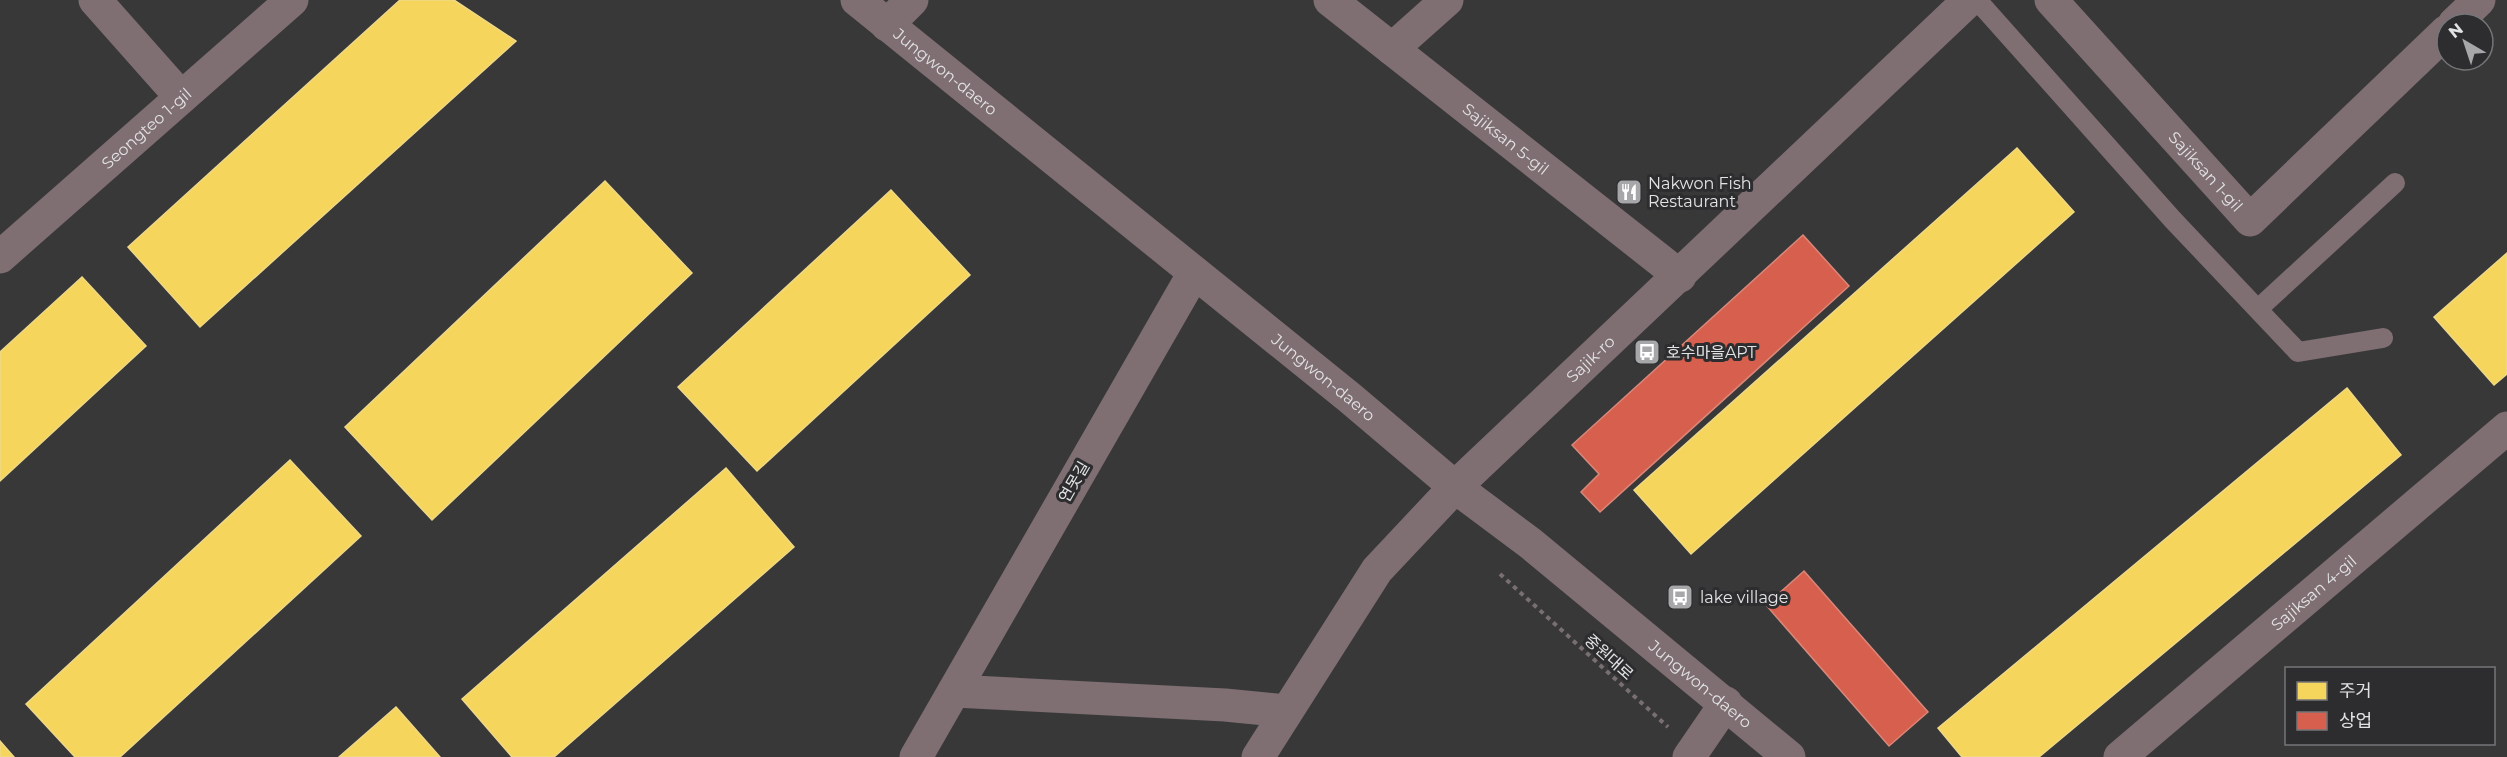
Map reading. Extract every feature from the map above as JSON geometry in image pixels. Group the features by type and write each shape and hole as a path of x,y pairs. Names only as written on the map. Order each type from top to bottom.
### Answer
{"street":[{"path":"95,0 181,98"},
{"name":"Seongteo 1-gil","path":"4,244 181,98 292,0"},
{"name":"Jungwon-daero","path":"857,0 1350,398 1455,487 1530,543 1789,757"},
{"path":"886,25 912,0"},
{"name":"Sajiksan 5-gil","path":"1330,0 1680,276"},
{"path":"1392,49 1447,0"},
{"name":"Sajik-ro","path":"1258,757 1377,570 1455,487 1969,0"},
{"name":"Sajiksan 1-gil","path":"2051,0 2250,220 2435,43"},
{"path":"2466,12 2479,0"},
{"name":"연못길","path":"916,757 1194,273"},
{"name":"Sajiksan 4-gil","path":"2120,757 2507,428"},
{"path":"954,691 1225,705 1286,711"},
{"path":"1691,754 1725,704"}],"lane":[{"path":"1977,0 2173,220 2298,352 2383,338"},
{"path":"2258,309 2395,183"}],"path":[{"name":"중원대로","path":"1500,574 1691,754"}],"building: 주거":[{"path":"400,0 454,0 516,41 200,327 128,247"},
{"path":"2017,148 2074,212 1691,554 1634,490"},
{"path":"605,181 692,273 432,520 345,427"},
{"path":"891,190 970,275 757,471 678,387"},
{"path":"2507,253 2507,374 2494,385 2434,317"},
{"path":"82,277 146,346 0,481 0,352"},
{"path":"2347,388 2401,455 2039,757 1962,757 1938,728"},
{"path":"290,460 361,536 120,757 75,757 26,704"},
{"path":"726,468 794,547 554,757 512,757 462,699"},
{"path":"396,707 440,757 339,757"},
{"path":"0,741 14,757 0,757"}],"building: 상업":[{"path":"1803,235 1849,286 1600,512 1581,492 1599,474 1572,445"},
{"path":"1804,571 1928,712 1889,746 1766,605"}],"place":[{"name":"Nakwon Fish Restaurant","path":"1629,192"},
{"name":"호수마을APT","path":"1647,352"},
{"name":"lake village","path":"1680,597"}]}
